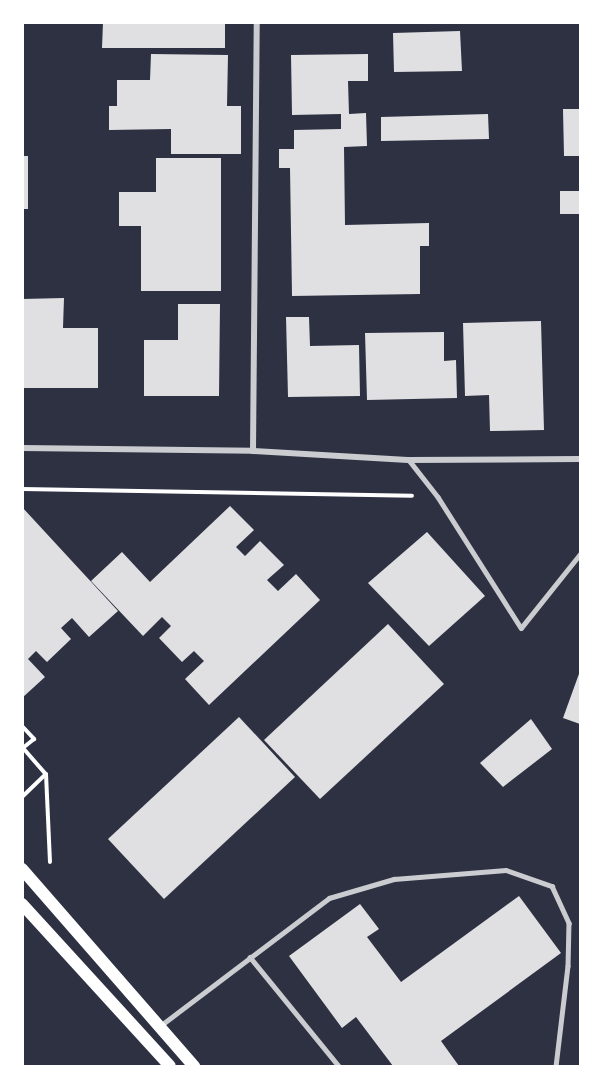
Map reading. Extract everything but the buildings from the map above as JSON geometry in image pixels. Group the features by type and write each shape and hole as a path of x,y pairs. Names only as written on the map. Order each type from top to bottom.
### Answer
{"main road":[{"path":"22,869 194,1066"},
{"path":"22,904 170,1066"}],"street":[{"path":"253,451 257,22"},
{"path":"22,448 253,451 408,460 580,459"}],"lane":[{"path":"408,460 438,496 521,628 580,554"},
{"path":"160,1026 329,898 394,879 506,870 552,886 569,923 568,966 556,1066"},
{"path":"250,957 339,1066"}],"path":[{"path":"22,489 438,496"},
{"path":"22,726 34,739 23,748 46,774 50,869"},
{"path":"22,796 46,774"}]}
